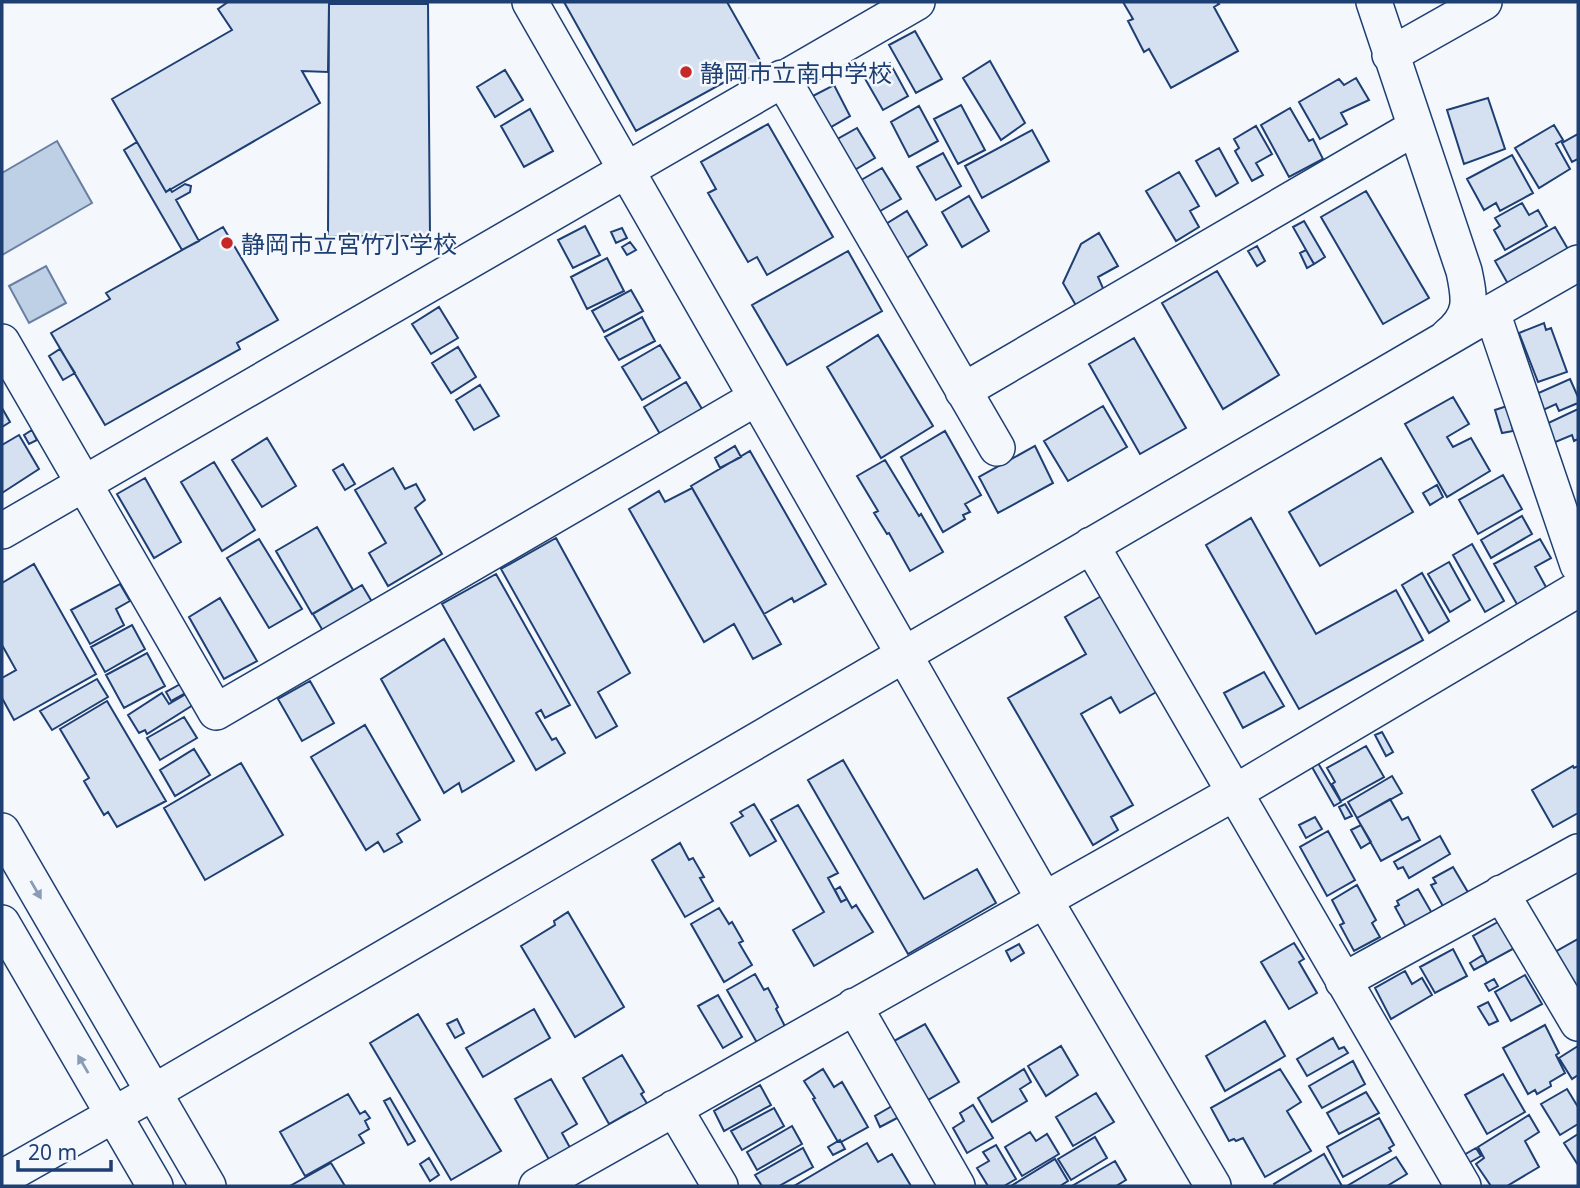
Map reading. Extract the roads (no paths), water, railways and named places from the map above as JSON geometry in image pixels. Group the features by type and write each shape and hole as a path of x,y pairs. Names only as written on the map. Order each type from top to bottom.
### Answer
{"street":[{"path":"530,2 1044,898 1213,1186"},
{"path":"2,531 84,481 918,2"},
{"path":"1374,2 1464,271 1469,298 1467,314 1454,332 1441,342"},
{"path":"1390,55 1484,2"},
{"path":"782,79 997,448"},
{"path":"963,391 1416,127"},
{"path":"2,1178 1578,264"},
{"path":"1492,312 1578,565"},
{"path":"2,342 216,712 756,398"},
{"path":"1091,545 1463,1186"},
{"path":"537,1186 1234,793 1578,589"},
{"path":"2,831 208,1186"},
{"path":"1343,981 1578,852"},
{"path":"1501,893 1578,1023"},
{"path":"2,923 155,1186"},
{"path":"854,1006 957,1186"},
{"path":"674,1108 720,1186"}],"water":[{"path":"57,141 92,203 2,255 2,173"},
{"path":"46,266 66,303 29,323 9,286"}],"place":[{"name":"静岡市立南中学校","path":"686,72"},
{"name":"静岡市立宮竹小学校","path":"227,243"}]}
